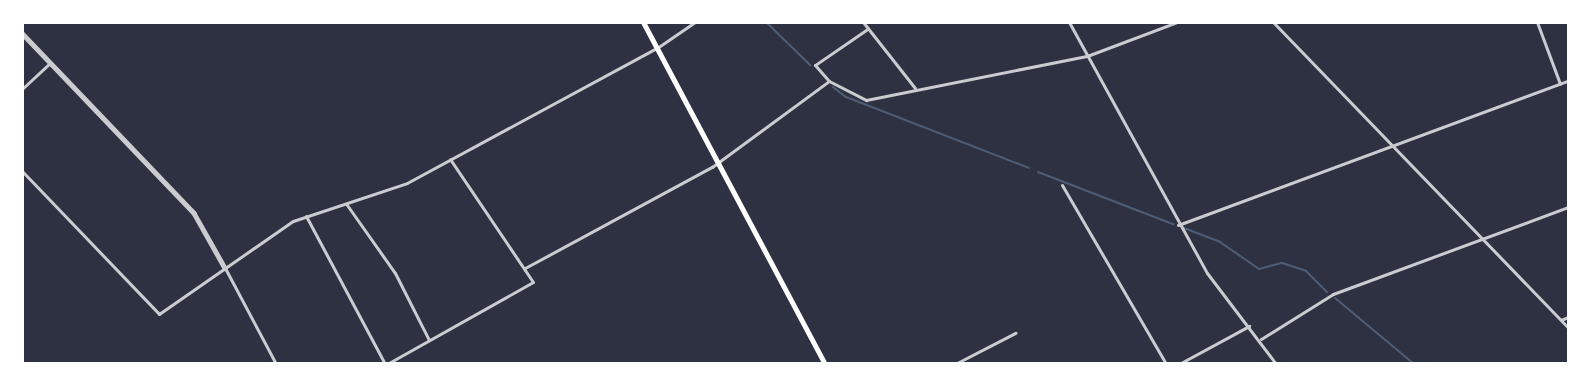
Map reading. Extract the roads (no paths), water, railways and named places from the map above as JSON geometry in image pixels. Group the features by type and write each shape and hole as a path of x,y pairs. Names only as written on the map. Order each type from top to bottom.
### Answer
{"main road":[{"path":"643,22 825,364"}],"street":[{"path":"22,171 159,314 225,268 306,216 347,205 402,185 657,48 695,22"},
{"path":"863,22 866,30 915,88"},
{"path":"1068,22 1178,225 1207,273 1249,326 1262,339 1276,364"},
{"path":"866,30 815,65 829,81 866,100 915,88 1087,56 1176,22"},
{"path":"1273,22 1568,328"},
{"path":"1537,22 1560,84"},
{"path":"22,33 194,213 276,364"},
{"path":"22,89 50,63"},
{"path":"525,268 718,163 829,81"},
{"path":"1178,225 1568,81"},
{"path":"306,216 386,364 531,286 525,268 450,159"},
{"path":"1062,185 1166,364"},
{"path":"347,205 395,273 429,340"},
{"path":"1262,339 1333,294 1568,207"},
{"path":"1561,320 1568,317"},
{"path":"1179,364 1249,326"},
{"path":"955,364 1015,333"}],"waterway":[{"path":"766,22 810,65"},
{"path":"833,87 846,97 1029,168"},
{"path":"1038,172 1173,224"},
{"path":"1184,228 1220,242 1259,269 1282,263 1306,271 1327,292"},
{"path":"1335,298 1414,364"}]}
